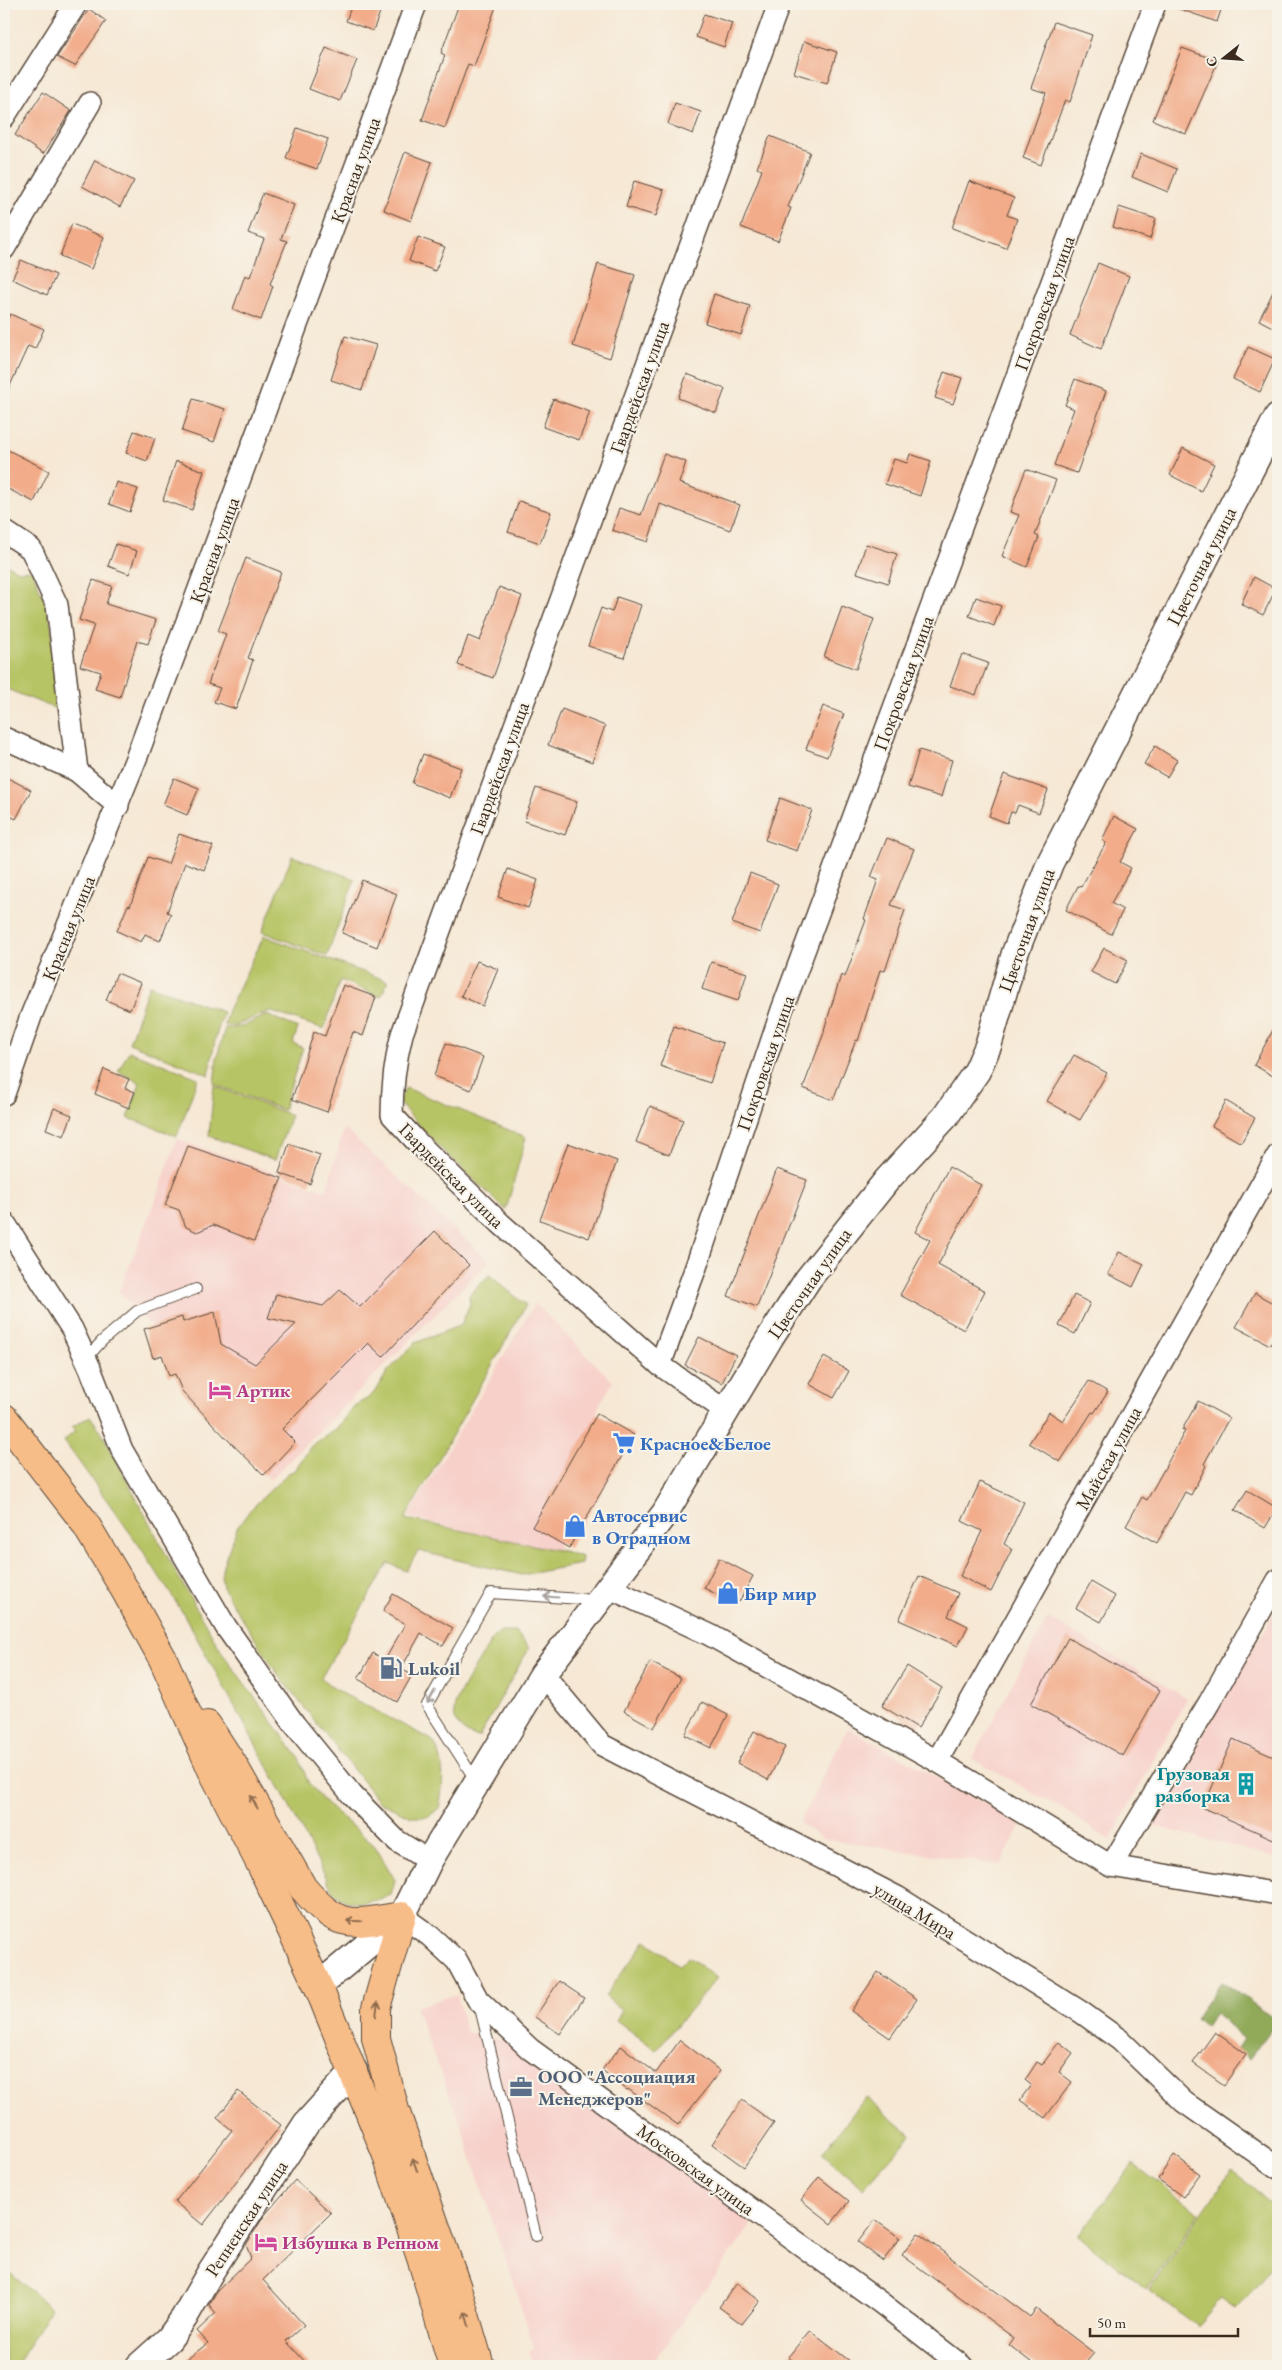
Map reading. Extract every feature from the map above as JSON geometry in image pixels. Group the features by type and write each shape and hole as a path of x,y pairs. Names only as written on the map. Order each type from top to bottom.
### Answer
{"highway":[{"path":"4,1418 83,1520 163,1660 232,1763 302,1888 317,1905 331,1916 342,1921 360,1922 402,1916 376,2008 376,2038 395,2110 458,2288 480,2366"},
{"path":"163,1660 212,1770 262,1867 318,1986 354,2071 392,2172 453,2366"}],"street":[{"path":"4,117 76,4"},
{"name":"Красная улица","path":"4,1094 31,1016 118,806 416,4"},
{"name":"Гвардейская улица","path":"727,1412 660,1365 500,1223 410,1135 392,1115 393,1070 402,1034 780,4"},
{"name":"Покровская улица","path":"660,1365 696,1267 785,1000 1155,4"},
{"path":"4,249 90,102"},
{"name":"Цветочная улица","path":"402,1916 429,1861 476,1781 543,1674 666,1513 808,1279 887,1180 945,1117 977,1071 988,1046 1015,953 1050,863 1278,416"},
{"path":"4,531 31,549 57,605 76,771"},
{"path":"4,738 76,771 118,806"},
{"name":"Майская улица","path":"937,1761 1278,1155"},
{"path":"4,1222 72,1329 122,1450 226,1627 295,1725 352,1796 398,1841 429,1861"},
{"path":"1111,1866 1209,1703 1278,1580"},
{"path":"605,1594 710,1635 937,1761 1111,1866 1278,1894"},
{"name":"улица Мира","path":"543,1674 602,1745 897,1897 1082,2012 1120,2040 1184,2102 1278,2168"},
{"path":"318,1986 402,1916"},
{"name":"Московская улица","path":"402,1916 430,1936 456,1961 478,2000 530,2049 881,2303 962,2366"},
{"name":"Репненская улица","path":"139,2366 168,2339 184,2318 211,2271 306,2124 354,2071"}],"lane":[{"path":"85,1360 109,1334 137,1311 196,1289"},
{"path":"476,1781 427,1705 490,1593 605,1594"},
{"path":"478,2000 536,2236"}],"shaded area":[{"path":"344,1128 489,1261 270,1480 152,1327 119,1291 156,1200 177,1139 326,1191"},
{"path":"535,1303 613,1382 599,1405 557,1551 408,1517"},
{"path":"1278,1607 1278,1858 1150,1825"},
{"path":"1048,1618 1187,1698 1110,1841 1061,1808 972,1759"},
{"path":"848,1728 1022,1824 1000,1865 824,1839 799,1823"},
{"path":"457,1994 466,2032 513,2042 752,2224 653,2362 658,2366 533,2366 529,2351 534,2347 461,2125 415,2007"}],"green space":[{"path":"4,563 18,571 32,570 49,613 64,712 4,688"},
{"path":"292,856 355,879 327,956 262,932"},
{"path":"264,936 388,981 381,997 340,980 324,1029 269,1011 235,1026 224,1025 228,1010"},
{"path":"149,985 223,1012 215,1040 209,1075 129,1043"},
{"path":"267,1015 298,1028 293,1043 303,1048 283,1110 214,1084 217,1057 225,1028 240,1027"},
{"path":"129,1051 198,1078 177,1136 128,1118 140,1083 118,1071"},
{"path":"214,1086 291,1115 275,1160 209,1136"},
{"path":"406,1088 526,1137 506,1210 437,1145 398,1102"},
{"path":"489,1275 526,1305 405,1519 567,1552 582,1557 581,1564 522,1575 418,1551 406,1571 388,1563 321,1678 336,1690 432,1740 440,1756 443,1774 439,1809 427,1817 412,1817 379,1802 277,1673 230,1600 223,1587 221,1577 223,1565 237,1528 250,1510 287,1474 295,1470 311,1446 336,1429 354,1406 370,1397 378,1388 387,1372 415,1343 461,1325 470,1304 469,1295"},
{"path":"90,1416 100,1430 175,1571 223,1654 299,1758 308,1782 325,1803 375,1846 395,1880 391,1895 362,1903 353,1902 337,1896 331,1888 282,1792 183,1613 141,1548 64,1441 75,1431 72,1427"},
{"path":"501,1632 516,1632 529,1648 479,1737 470,1735 456,1722 455,1705 464,1685 494,1636"},
{"path":"646,1940 679,1966 688,1957 717,1978 656,2050 616,2020 622,2011 605,1996"},
{"path":"1222,1981 1277,2021 1249,2059 1238,2048 1244,2039 1215,2013 1205,2027 1195,2018"},
{"path":"866,2097 911,2135 863,2188 822,2153"},
{"path":"1133,2164 1200,2213 1147,2289 1078,2236"},
{"path":"1231,2171 1278,2207 1278,2260 1237,2309 1222,2298 1198,2326 1149,2290"},
{"path":"4,2268 51,2308 16,2366 4,2366"}],"building":[{"path":"352,4 383,4 373,31 346,21"},
{"path":"459,4 497,4 474,66 468,64 445,128 422,120 445,55 441,53"},
{"path":"1172,4 1223,4 1217,22 1171,6"},
{"path":"89,9 106,21 75,66 57,57"},
{"path":"704,14 732,23 724,47 696,37"},
{"path":"1054,22 1092,35 1070,102 1065,100 1041,165 1023,158 1046,93 1031,88"},
{"path":"804,41 837,52 827,83 794,73"},
{"path":"326,48 357,60 340,101 309,89"},
{"path":"1182,48 1218,61 1186,134 1153,120"},
{"path":"43,92 71,111 43,154 15,135"},
{"path":"675,103 701,112 693,134 668,124"},
{"path":"297,128 328,139 317,169 286,158"},
{"path":"770,136 810,152 788,207 791,208 778,241 741,227 762,170 757,168"},
{"path":"405,152 432,162 411,221 384,210"},
{"path":"1141,154 1177,169 1168,192 1132,177"},
{"path":"95,160 134,181 120,207 82,186"},
{"path":"634,181 664,190 656,216 626,207"},
{"path":"969,181 1014,198 1007,215 1017,219 1006,248 952,228"},
{"path":"263,193 294,205 281,239 287,241 270,284 273,286 261,320 233,309 245,275 250,277 264,239 248,233"},
{"path":"1119,207 1156,219 1150,239 1113,227"},
{"path":"72,224 104,237 91,269 60,256"},
{"path":"418,237 445,247 435,271 409,261"},
{"path":"21,260 56,275 47,295 12,279"},
{"path":"1098,263 1129,276 1101,349 1070,335"},
{"path":"598,264 635,275 610,358 573,346"},
{"path":"1278,282 1278,330 1259,320"},
{"path":"714,294 750,306 741,335 705,323"},
{"path":"10,314 44,329 35,349 28,346 4,399 4,327"},
{"path":"345,336 376,345 362,390 331,380"},
{"path":"1248,347 1275,359 1260,392 1233,379"},
{"path":"944,372 962,378 953,404 935,398"},
{"path":"687,374 725,389 716,413 678,398"},
{"path":"1075,379 1106,391 1077,473 1054,465 1074,409 1065,405"},
{"path":"193,399 225,409 214,442 182,431"},
{"path":"553,399 590,412 579,440 543,427"},
{"path":"134,431 155,438 147,461 126,453"},
{"path":"4,448 49,471 34,502 4,487"},
{"path":"1183,448 1214,464 1201,491 1170,475"},
{"path":"664,454 686,462 679,483 740,505 730,530 660,504 648,542 612,530 619,508 641,515"},
{"path":"910,454 931,461 920,496 885,484 894,459 907,463"},
{"path":"176,461 204,471 192,510 163,500"},
{"path":"1026,469 1056,480 1035,535 1039,537 1027,567 1002,556 1019,515 1010,512"},
{"path":"116,482 138,489 130,512 109,504"},
{"path":"519,501 551,512 540,543 508,532"},
{"path":"116,544 137,551 129,574 108,566"},
{"path":"866,544 897,554 888,583 857,573"},
{"path":"246,558 281,572 248,658 253,660 236,709 214,702 220,688 208,684 226,634 218,631"},
{"path":"1254,577 1276,589 1263,615 1241,604"},
{"path":"93,580 112,586 106,604 156,620 148,644 137,641 120,697 95,689 101,672 80,666 94,625 79,620"},
{"path":"499,587 522,596 493,678 458,665 468,636 480,641"},
{"path":"617,597 641,605 624,658 588,646 601,608 612,612"},
{"path":"976,597 1001,606 994,626 969,616"},
{"path":"842,607 874,619 856,669 824,657"},
{"path":"962,654 988,663 976,695 950,686"},
{"path":"823,706 844,714 827,757 806,749"},
{"path":"562,709 605,726 592,762 548,745"},
{"path":"1155,746 1177,760 1167,777 1144,764"},
{"path":"919,750 952,760 941,797 908,787"},
{"path":"423,754 461,768 450,798 412,783"},
{"path":"1004,774 1048,790 1039,813 1018,805 1015,813 1011,812 1007,823 989,816"},
{"path":"4,776 31,790 16,819 4,813"},
{"path":"174,778 199,788 187,815 163,805"},
{"path":"536,788 577,802 565,835 524,821"},
{"path":"780,798 812,810 797,851 765,840"},
{"path":"1114,816 1138,829 1120,862 1131,868 1111,903 1123,910 1111,934 1066,910 1078,886 1081,887 1106,843 1102,840"},
{"path":"179,834 213,846 204,870 185,863 167,912 171,914 160,941 145,934 141,942 117,931 128,905 130,906 148,857 168,864"},
{"path":"887,838 914,849 891,905 905,910 885,971 880,970 858,1041 856,1040 833,1100 803,1088 825,1030 841,975 845,977 866,920 864,919 878,880 871,877"},
{"path":"508,869 538,880 528,908 498,897"},
{"path":"750,873 778,884 760,933 732,923"},
{"path":"362,880 397,894 377,947 342,933"},
{"path":"1104,948 1128,960 1115,984 1091,972"},
{"path":"477,961 498,969 483,1006 461,996"},
{"path":"711,962 747,973 738,1001 702,989"},
{"path":"117,973 141,983 130,1010 106,1000"},
{"path":"343,985 376,997 363,1036 353,1032 327,1112 292,1099 314,1032 325,1036"},
{"path":"1278,1021 1278,1079 1254,1065"},
{"path":"674,1026 723,1043 710,1083 660,1066"},
{"path":"446,1043 483,1057 471,1090 434,1076"},
{"path":"1074,1055 1107,1073 1080,1120 1047,1101"},
{"path":"104,1069 129,1079 125,1088 135,1092 129,1108 95,1094"},
{"path":"1226,1101 1255,1118 1241,1143 1212,1126"},
{"path":"650,1106 683,1120 669,1155 636,1142"},
{"path":"54,1108 72,1115 64,1136 46,1129"},
{"path":"568,1143 617,1161 589,1238 540,1220"},
{"path":"289,1144 320,1155 310,1184 279,1173"},
{"path":"188,1146 282,1178 254,1241 213,1225 197,1232 186,1227 179,1210 165,1205"},
{"path":"949,1167 981,1185 938,1265 985,1291 964,1330 900,1295 930,1240 915,1232"},
{"path":"777,1169 807,1180 757,1307 728,1296"},
{"path":"435,1231 469,1265 383,1357 368,1343 282,1429 295,1442 264,1475 182,1391 175,1374 169,1376 162,1355 153,1358 144,1329 182,1317 183,1322 215,1312 221,1344 255,1364 296,1324 268,1318 276,1294 323,1306 340,1290 360,1307"},
{"path":"1119,1252 1144,1264 1133,1287 1108,1274"},
{"path":"1255,1293 1278,1306 1278,1330 1270,1345 1236,1327"},
{"path":"1074,1295 1090,1303 1075,1334 1059,1326"},
{"path":"699,1337 736,1355 722,1383 685,1365"},
{"path":"824,1357 849,1371 834,1398 809,1384"},
{"path":"1089,1381 1108,1392 1094,1413 1092,1412 1060,1462 1029,1443 1049,1412 1063,1421"},
{"path":"1198,1401 1229,1418 1204,1464 1206,1466 1191,1495 1185,1492 1157,1543 1126,1526 1142,1497 1147,1500 1185,1431 1182,1430"},
{"path":"597,1414 634,1435 569,1548 532,1527"},
{"path":"980,1482 1024,1502 1004,1544 1012,1549 991,1592 960,1576 982,1531 962,1521"},
{"path":"1247,1490 1277,1508 1265,1528 1235,1510"},
{"path":"719,1558 753,1576 739,1602 725,1595 724,1598 704,1588"},
{"path":"919,1576 958,1593 948,1616 968,1626 958,1646 899,1620"},
{"path":"1091,1582 1115,1596 1101,1622 1076,1608"},
{"path":"393,1594 453,1628 443,1646 421,1633 401,1669 412,1675 397,1702 358,1679 373,1653 385,1660 405,1624 383,1611"},
{"path":"1068,1638 1160,1690 1123,1756 1031,1704"},
{"path":"650,1662 681,1678 654,1728 624,1711"},
{"path":"907,1666 942,1688 918,1728 882,1706"},
{"path":"702,1702 728,1715 711,1748 685,1735"},
{"path":"754,1731 785,1747 768,1780 737,1763"},
{"name":"Грузовая разборка","path":"1233,1739 1278,1759 1278,1841 1203,1808"},
{"path":"878,1972 917,1999 890,2038 851,2011"},
{"path":"559,1981 584,1998 560,2034 535,2017"},
{"path":"1215,2032 1246,2054 1224,2085 1193,2063"},
{"path":"680,2040 720,2071 678,2125 627,2090 602,2070 621,2046 656,2073"},
{"path":"1059,2042 1073,2053 1059,2072 1072,2082 1045,2118 1020,2100 1031,2085 1025,2080 1037,2062 1042,2065"},
{"path":"238,2091 281,2125 203,2225 175,2202 232,2130 217,2118"},
{"path":"742,2100 774,2123 744,2167 712,2144"},
{"path":"1174,2155 1200,2174 1183,2197 1158,2179"},
{"path":"819,2177 849,2201 831,2224 801,2200"},
{"path":"295,2180 331,2213 263,2280 304,2325 286,2341 309,2366 178,2366 208,2343 197,2331 216,2313 209,2305 217,2291 251,2258 246,2245 264,2216"},
{"path":"875,2220 900,2238 883,2261 858,2242"},
{"path":"918,2233 1030,2317 1036,2309 1094,2353 1083,2366 1036,2366 1009,2345 1014,2338 902,2255"},
{"path":"737,2283 760,2301 742,2324 719,2307"},
{"path":"810,2330 856,2366 800,2366 788,2357"}],"place":[{"name":"Артик","path":"220,1390"},
{"name":"Красное&Белое","path":"624,1443"},
{"name":"Автосервис в Отрадном","path":"575,1526"},
{"name":"Бир мир","path":"728,1593"},
{"name":"Lukoil","path":"391,1668"},
{"name":"Грузовая разборка","path":"1246,1784"},
{"name":"ООО \"Ассоциация Менеджеров\"","path":"521,2087"},
{"name":"Избушка в Репном","path":"266,2242"}]}
